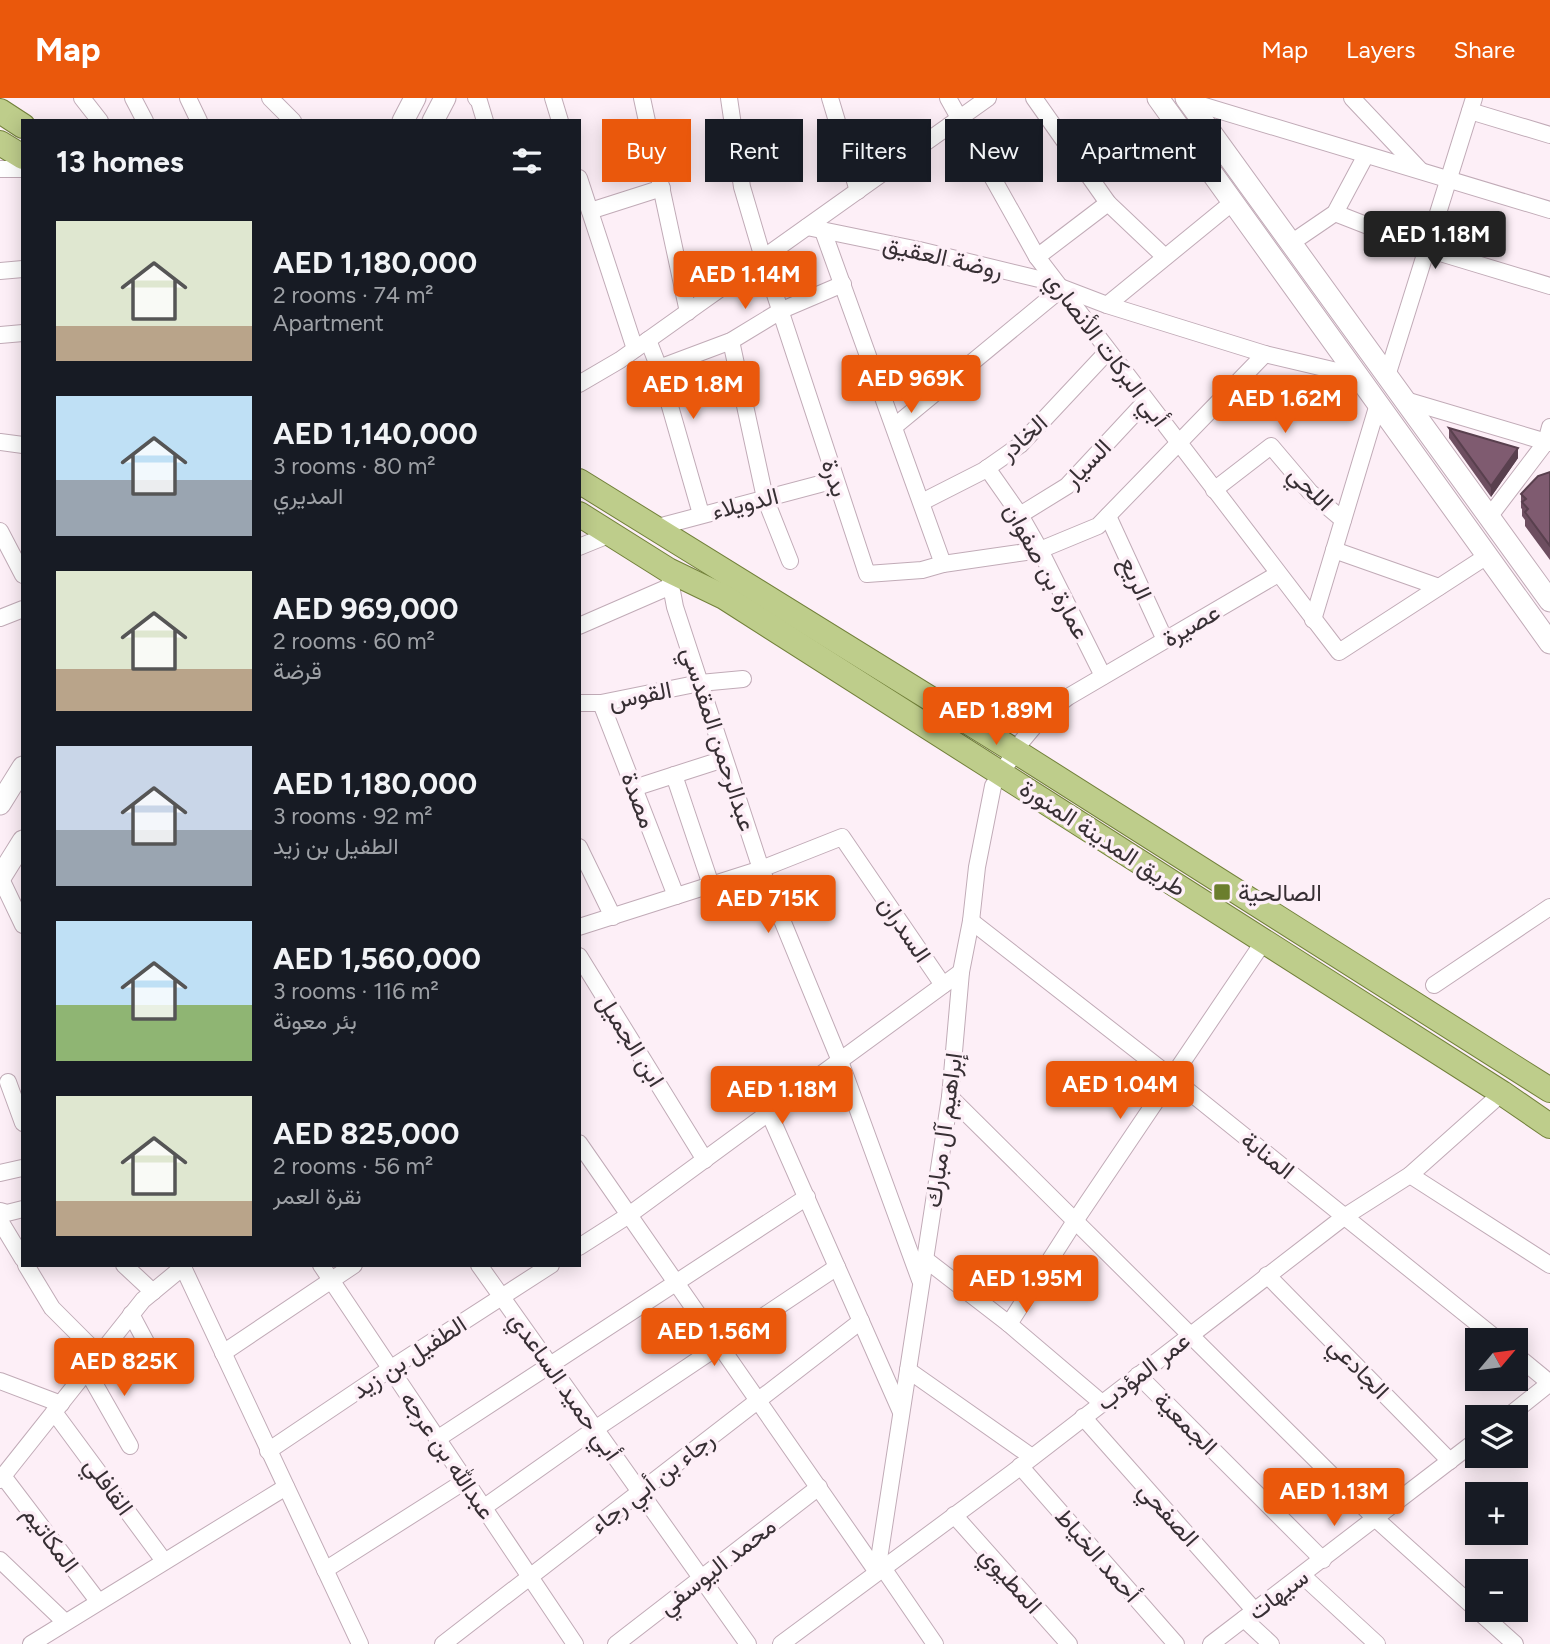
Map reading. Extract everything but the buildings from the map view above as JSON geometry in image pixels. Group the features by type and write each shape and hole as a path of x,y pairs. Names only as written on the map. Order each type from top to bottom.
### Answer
{"main road":[{"path":"404,119 415,98"},
{"path":"434,119 445,98"},
{"path":"1158,98 1550,643"},
{"path":"1187,100 1550,601"},
{"path":"0,111 21,125"},
{"path":"0,143 21,156"},
{"name":"طريق المدينة المنورة","path":"581,482 1545,1080"},
{"name":"طريق المدينة المنورة","path":"581,515 611,534 669,578 724,597 1550,1126"},
{"path":"0,804 21,770"},
{"path":"8,870 21,845"}],"street":[{"path":"82,98 98,119"},
{"path":"134,98 144,119"},
{"path":"188,98 198,119"},
{"path":"553,98 559,119"},
{"path":"642,98 688,312"},
{"name":"بدرة","path":"729,98 742,187 867,574 922,570 943,564"},
{"path":"830,98 858,191"},
{"name":"أبي البركات الأنصاري","path":"948,98 959,119"},
{"path":"959,119 988,98"},
{"path":"1034,98 1108,203 1165,257"},
{"path":"1352,98 1422,172"},
{"path":"275,99 288,119"},
{"path":"483,99 485,119"},
{"path":"1187,100 1550,210"},
{"path":"1387,376 1472,105 1550,135"},
{"path":"581,382 642,344 763,258 815,229 858,191 945,129"},
{"path":"1291,243 1335,214 1366,155"},
{"path":"0,169 21,169"},
{"name":"أبي البركات الأنصاري","path":"995,182 1037,257 1339,652 1439,587"},
{"path":"581,184 642,344 659,368 701,514"},
{"path":"590,211 662,188"},
{"path":"1107,305 1233,202"},
{"path":"1037,257 1108,203"},
{"path":"1335,214 1427,249 1550,286"},
{"path":"815,229 843,284 943,564 1040,550 1098,526 1265,354"},
{"name":"روضة العقيق","path":"815,229 919,250 1039,279 1107,305 1265,354 1358,376"},
{"path":"0,271 21,269"},
{"path":"659,368 731,341 782,310 843,284"},
{"path":"895,426 1061,289"},
{"path":"0,335 21,333"},
{"path":"731,341 765,498 790,561"},
{"name":"الخادر","path":"922,502 987,468 1020,445 1108,351"},
{"path":"1405,400 1549,437 1489,516"},
{"name":"السيار","path":"1020,515 1067,486 1146,401"},
{"path":"1313,620 1378,404"},
{"path":"0,442 21,445"},
{"name":"اللحي","path":"1214,490 1271,446 1310,492 1343,520"},
{"name":"عمارة بن صفوان","path":"987,468 1020,515 1040,550 1103,676"},
{"name":"الدويلاء","path":"654,528 835,480"},
{"name":"الريع","path":"1108,516 1165,640"},
{"path":"0,531 21,571"},
{"path":"581,546 611,534"},
{"name":"اللحي","path":"1334,550 1439,587"},
{"path":"1439,587 1487,556"},
{"name":"عصيرة","path":"1015,751 1042,717 1068,697 1278,574"},
{"path":"581,625 669,578"},
{"name":"عبدالرحمن المقدسي","path":"669,578 675,607 761,869 840,1061 921,1283"},
{"path":"0,618 21,610"},
{"name":"القوس","path":"581,703 601,703 700,683 743,679"},
{"name":"مصدة","path":"601,703 676,896"},
{"name":"إبراهيم آل مبارك","path":"880,1570 950,1097 961,972 971,921 977,867 993,786 1015,751"},
{"path":"634,788 724,759"},
{"name":"مصدة","path":"674,775 711,885"},
{"name":"السدران","path":"761,869 842,837 943,985"},
{"path":"581,851 613,917"},
{"path":"581,925 761,869"},
{"path":"8,870 21,918"},
{"path":"1434,985 1550,907"},
{"name":"المنابة","path":"971,921 1171,1077 1483,1328"},
{"path":"1009,1324 1075,1220 1264,941"},
{"name":"ابن الجميل","path":"581,959 705,1160"},
{"path":"581,1246 629,1215 961,972"},
{"path":"8,1082 21,1117"},
{"name":"عمر المؤدب","path":"780,1644 954,1516 1344,1217 1410,1175 1502,1093"},
{"path":"950,1097 1376,1519 1465,1599"},
{"path":"769,1113 902,1413"},
{"path":"581,1146 818,1487 935,1644"},
{"path":"0,1172 21,1169"},
{"path":"1410,1175 1550,1265"},
{"path":"437,1439 807,1197"},
{"path":"0,1211 7,1213 21,1210"},
{"path":"0,1221 21,1256"},
{"path":"925,1258 1009,1324 1102,1403"},
{"path":"27,1267 52,1308 98,1354"},
{"path":"126,1267 153,1292"},
{"path":"2,1478 131,1314 182,1267"},
{"path":"183,1267 360,1644"},
{"name":"عبدالله بن عرجه","path":"322,1267 575,1644"},
{"path":"223,1353 351,1267"},
{"name":"أبي حميد الساعدي","path":"481,1267 748,1644"},
{"name":"الطفيل بن زيد","path":"268,1451 548,1267"},
{"path":"483,1508 595,1429 837,1267"},
{"name":"الجادعي","path":"1267,1275 1450,1461"},
{"path":"131,1314 163,1374"},
{"name":"رجاء بن أبي رجاء","path":"443,1644 861,1321"},
{"path":"1522,1405 1550,1383 1528,1365"},
{"path":"86,1369 130,1446"},
{"name":"أحمد الخياط","path":"908,1370 1026,1461 1177,1644"},
{"name":"الجمعية","path":"1138,1375 1323,1560"},
{"path":"0,1381 58,1408"},
{"name":"القافلي","path":"58,1408 164,1561"},
{"name":"الصفحي","path":"1083,1417 1250,1615 1271,1644"},
{"name":"سيهات","path":"1211,1644 1465,1449"},
{"name":"المكاتيم","path":"2,1478 99,1601"},
{"path":"325,1570 465,1481"},
{"path":"31,1644 286,1487"},
{"name":"محمد اليوسفي","path":"616,1644 818,1487"},
{"name":"المطيوي","path":"954,1516 1069,1644"},
{"path":"0,1560 65,1622"},
{"path":"1302,1575 1377,1644"},
{"path":"1490,1622 1515,1644"}],"place":[{"name":"الصالحية","path":"1222,892"}]}
